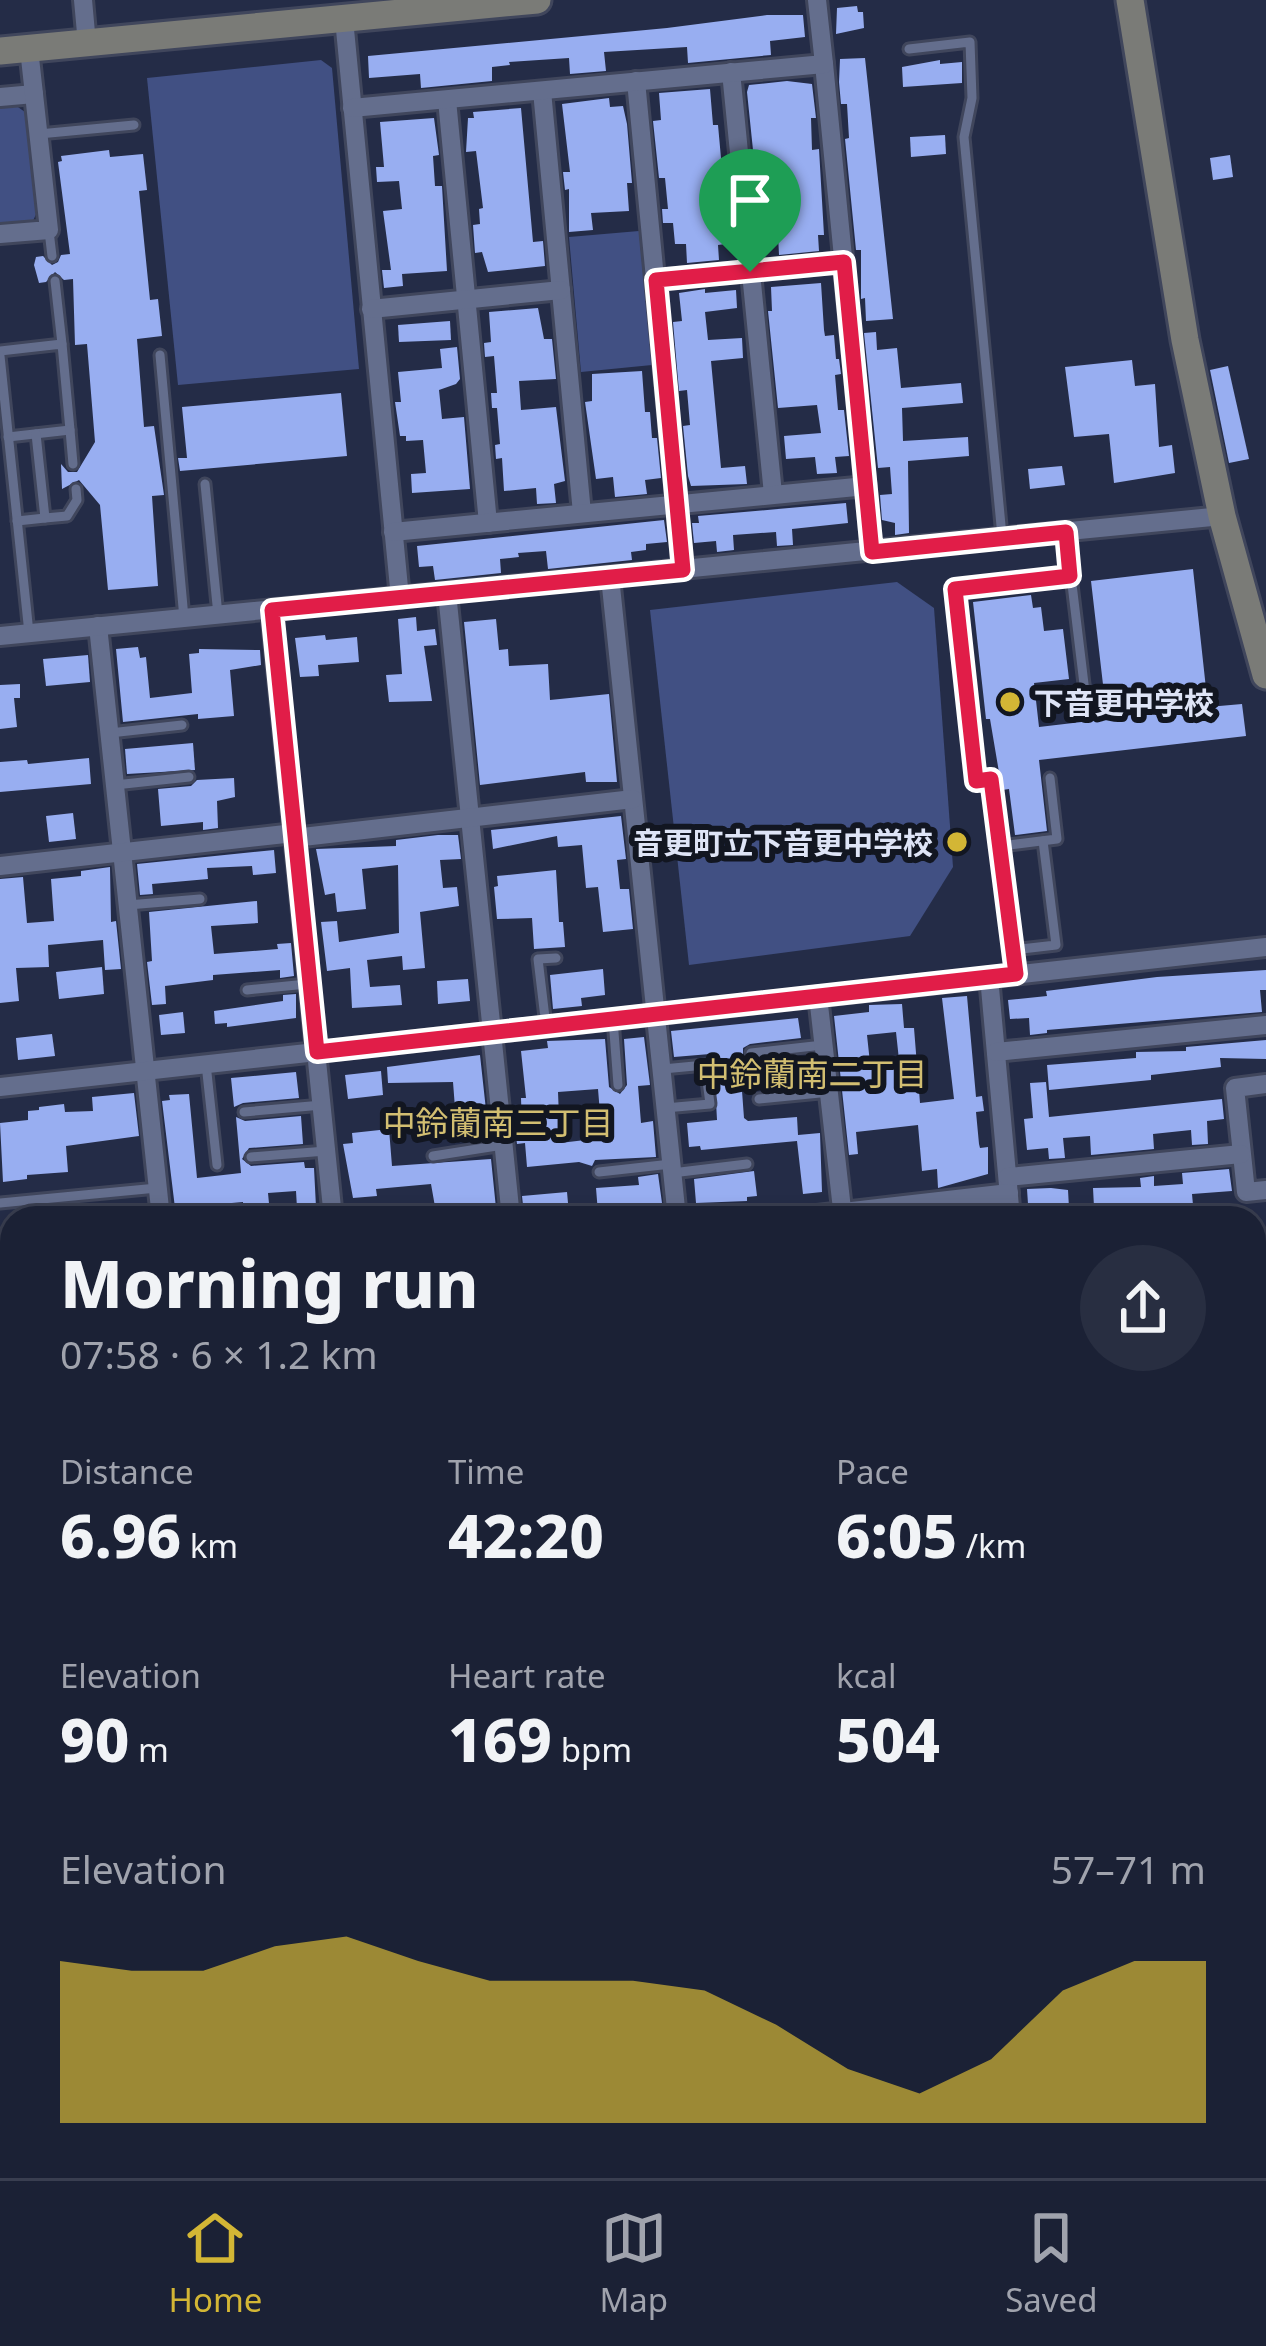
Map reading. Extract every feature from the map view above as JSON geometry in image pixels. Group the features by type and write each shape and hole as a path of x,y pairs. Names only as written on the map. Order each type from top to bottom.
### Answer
{"street":[{"path":"83,0 87,44"},
{"path":"0,234 49,230 34,94 14,50 344,19 421,5 537,0"},
{"path":"817,0 872,552"},
{"path":"1130,0 1185,340 1222,516 1266,675"},
{"path":"344,19 400,598"},
{"path":"352,108 824,64"},
{"path":"731,72 773,494"},
{"path":"636,81 683,570"},
{"path":"542,91 582,513"},
{"path":"0,97 34,94"},
{"path":"447,100 488,523"},
{"path":"656,280 844,262"},
{"path":"370,309 561,290"},
{"path":"393,532 866,486"},
{"path":"0,636 1222,516"},
{"path":"610,577 675,1206"},
{"path":"446,593 510,1206"},
{"path":"272,610 332,1206"},
{"path":"98,626 159,1206"},
{"path":"0,866 633,799"},
{"path":"0,1087 1266,947"},
{"path":"989,977 1010,1206"},
{"path":"818,996 841,1206"},
{"path":"996,1052 1266,1025"},
{"path":"1266,1084 1235,1088 1246,1192 1266,1190"},
{"path":"892,1206 1008,1185 1241,1154"}],"lane":[{"path":"909,49 970,42 972,98 964,136 1003,539"},
{"path":"39,134 134,125"},
{"path":"49,230 52,256"},
{"path":"55,281 74,464"},
{"path":"29,633 0,353 62,344"},
{"path":"160,355 184,618"},
{"path":"8,437 70,430"},
{"path":"36,434 45,518"},
{"path":"205,484 218,615"},
{"path":"17,521 67,516 77,500 76,489"},
{"path":"1066,532 1087,709"},
{"path":"1016,974 991,779 976,781 955,589 1070,576"},
{"path":"110,733 182,725"},
{"path":"115,785 189,777"},
{"path":"1001,846 1058,839 1050,778"},
{"path":"1013,950 1055,945 1043,841"},
{"path":"128,905 200,899"},
{"path":"546,1026 538,959 556,958"},
{"path":"247,990 310,984"},
{"path":"613,1019 618,1085"},
{"path":"751,1052 824,1045"},
{"path":"206,1064 218,1165"},
{"path":"661,1070 705,1065 710,1104 665,1108"},
{"path":"759,1099 830,1092"},
{"path":"244,1112 322,1105"},
{"path":"433,1156 503,1144"},
{"path":"251,1157 326,1150"},
{"path":"599,1172 747,1164"},
{"path":"0,1203 157,1188"}],"shaded area":[{"path":"321,60 332,68 359,369 178,385 147,78"},
{"path":"15,105 25,112 37,212 32,223 0,225 0,106"},
{"path":"639,231 652,365 581,372 569,237"},
{"path":"897,582 934,608 953,867 910,936 689,965 650,610"}],"building":[{"path":"857,6 863,12 864,28 836,34 837,8"},
{"path":"803,15 805,37 770,41 771,55 688,63 687,47 604,52 606,71 570,74 569,58 492,67 492,81 421,88 420,74 369,78 368,56"},
{"path":"865,58 893,319 866,321 845,139 849,138 847,104 841,104 839,82 840,59"},
{"path":"940,60 940,64 962,62 962,83 903,87 902,67"},
{"path":"812,84 816,118 811,118 812,150 819,149 824,235 818,235 819,251 779,255 778,235 762,237 747,92 749,85"},
{"path":"710,89 713,125 718,125 721,158 726,158 724,202 730,202 733,243 718,245 719,260 687,263 686,244 675,244 673,223 663,223 662,209 668,209 665,178 659,178 653,121 661,120 659,93"},
{"path":"609,98 610,107 623,106 627,124 632,183 627,183 629,211 591,213 593,230 569,232 569,189 565,190 563,172 570,172 562,104"},
{"path":"521,108 533,242 543,241 545,266 488,272 482,252 475,253 473,225 480,224 479,209 483,208 476,151 466,152 468,118 474,118 473,112"},
{"path":"434,118 439,155 433,156 435,186 442,186 447,271 402,274 403,286 384,288 382,270 391,270 383,211 402,209 399,181 377,182 376,167 384,167 380,122"},
{"path":"945,135 946,154 911,157 910,137"},
{"path":"109,150 110,157 143,154 147,190 139,191 150,300 158,299 162,336 137,339 144,427 154,426 164,495 152,496 158,586 108,590 100,505 79,480 62,489 61,464 68,472 77,472 95,442 87,344 75,345 73,279 64,280 55,272 39,283 34,265 36,257 43,256 52,265 61,255 70,254 61,156"},
{"path":"1230,155 1233,177 1213,180 1210,158"},
{"path":"821,283 825,336 834,335 839,359 841,374 835,375 838,410 844,410 849,456 835,457 837,473 817,474 815,457 786,459 784,436 821,433 817,405 778,408 768,311 772,311 771,287"},
{"path":"705,289 705,293 736,290 737,308 705,312 708,340 742,338 743,358 711,361 721,468 745,466 747,484 691,486 688,476 683,426 690,425 687,390 679,391 673,322 682,321 679,293"},
{"path":"538,308 544,339 552,339 556,379 519,381 521,410 556,407 565,481 554,484 556,503 537,504 536,488 504,491 502,458 496,459 495,445 500,444 497,408 492,408 491,393 497,393 494,356 485,357 484,343 491,342 489,312"},
{"path":"450,321 451,340 399,342 398,325"},
{"path":"876,332 877,350 897,348 901,388 961,383 963,403 902,408 903,441 968,437 969,456 908,461 909,533 895,535 895,523 882,520 880,495 892,494 890,467 878,468 864,333"},
{"path":"457,347 460,379 439,390 442,419 464,417 470,489 412,493 411,474 426,473 423,440 406,441 406,436 400,436 395,402 401,402 398,372 442,368 440,349"},
{"path":"1132,360 1135,386 1155,384 1159,447 1172,445 1175,473 1114,483 1109,434 1074,437 1065,367"},
{"path":"1228,366 1249,459 1229,463 1210,370"},
{"path":"642,371 645,412 650,412 652,438 657,438 661,478 645,480 647,494 615,497 613,477 596,479 585,402 592,401 592,374"},
{"path":"341,393 347,456 180,471 178,458 187,458 182,407"},
{"path":"1062,466 1065,485 1030,489 1028,469"},
{"path":"846,503 848,523 792,529 793,545 777,546 776,532 733,535 734,550 717,552 716,541 694,543 692,523 699,523 698,516"},
{"path":"664,520 667,542 646,544 646,550 631,552 632,560 548,569 546,551 518,553 519,557 500,559 501,573 435,580 433,566 419,567 417,546"},
{"name":"下音更中学校","path":"1193,569 1208,707 1242,704 1246,736 1039,760 1047,831 1015,835 1009,789 1002,790 990,719 986,719 973,602 1031,595 1033,608 1041,607 1044,631 1063,629 1069,679 1034,683 1039,727 1107,719 1091,581"},
{"path":"416,617 417,631 435,629 437,645 424,646 432,701 389,702 386,675 402,674 398,619"},
{"path":"496,619 499,650 508,649 509,666 548,664 550,700 609,694 617,782 586,782 585,772 480,785 464,622"},
{"path":"325,635 326,640 357,637 359,662 318,665 319,676 300,677 295,638"},
{"path":"138,647 140,658 146,657 150,698 192,693 189,654 199,649 260,650 261,665 230,670 234,716 198,719 198,714 123,722 116,649"},
{"path":"88,655 90,682 46,686 43,659"},
{"path":"20,684 20,698 14,698 17,727 0,729 0,685"},
{"path":"193,743 195,770 127,774 125,749"},
{"path":"89,758 91,784 0,792 0,762"},
{"path":"234,778 235,797 217,801 218,828 203,830 203,822 161,826 158,789"},
{"path":"73,813 76,839 49,842 46,816"},
{"path":"621,816 626,859 617,860 620,889 629,889 633,929 603,932 598,887 586,888 582,845 558,847 557,836 493,849 491,830"},
{"path":"458,835 461,859 440,860 443,888 457,887 459,906 420,912 425,968 403,970 402,956 367,960 370,987 400,985 402,1005 352,1008 350,968 327,971 321,922 337,921 339,942 399,933 398,865 362,869 366,909 337,912 335,893 325,895 316,849 396,846 396,840"},
{"path":"274,850 276,873 253,875 252,866 207,868 208,879 152,884 153,894 140,895 137,864"},
{"path":"110,867 111,922 116,921 121,969 105,970 103,940 48,945 49,967 16,968 19,1001 0,1003 0,879 23,877 27,923 54,921 51,879"},
{"path":"556,870 565,947 534,949 532,918 497,919 497,876"},
{"path":"257,901 258,923 211,926 214,954 278,949 277,944 291,943 294,976 280,978 280,970 213,975 213,980 165,986 166,1004 152,1005 147,962 152,961 149,912"},
{"path":"102,967 104,994 59,999 56,972"},
{"path":"603,969 605,995 581,998 582,1006 553,1009 550,975"},
{"path":"1266,970 1266,990 1260,990 1262,1012 1030,1035 1029,1018 1010,1019 1008,1000 1047,996 1046,991"},
{"path":"468,979 470,1001 438,1004 437,981"},
{"path":"296,994 296,1018 227,1027 227,1023 215,1024 214,1011 283,1001 283,995"},
{"path":"967,996 976,1097 982,1096 984,1111 976,1112 979,1144 988,1147 988,1174 938,1188 937,1169 922,1171 918,1125 856,1132 858,1154 849,1155 834,1016 869,1012 869,1005 902,1004 904,1028 914,1028 920,1103 954,1099 942,998","holes":["896,1032 899,1060 870,1063 867,1035"]},
{"path":"183,1012 185,1033 161,1035 159,1015"},
{"path":"798,1018 801,1038 743,1048 749,1062 789,1058 791,1086 742,1091 748,1121 797,1117 798,1135 820,1133 822,1192 803,1194 797,1141 701,1150 700,1146 689,1147 687,1123 717,1120 714,1064 710,1054 674,1057 671,1031"},
{"path":"52,1034 55,1056 18,1060 16,1038"},
{"path":"644,1037 650,1085 638,1086 641,1123 653,1121 656,1157 595,1160 592,1166 579,1162 527,1167 525,1143 517,1144 515,1128 522,1128 521,1098 526,1098 521,1051 548,1048 547,1041 605,1039 609,1087 620,1094 627,1085 624,1039","holes":["598,1089 602,1138 560,1143 558,1092"]},
{"path":"1266,1040 1266,1059 1220,1058 1221,1067 1151,1075 1151,1080 1049,1090 1047,1065"},
{"path":"480,1055 486,1110 458,1113 460,1132 424,1135 421,1112 455,1108 453,1082 388,1083 387,1067"},
{"path":"381,1071 383,1095 348,1099 345,1075"},
{"path":"296,1072 299,1098 234,1107 231,1078"},
{"path":"1046,1082 1049,1117 1222,1099 1224,1119 1207,1121 1208,1144 1192,1145 1191,1130 1153,1134 1154,1149 1091,1155 1090,1136 1063,1138 1065,1158 1049,1159 1048,1148 1027,1150 1024,1119 1033,1118 1030,1083"},
{"path":"134,1093 139,1136 66,1146 68,1172 3,1182 0,1123 28,1120 28,1111 39,1107 64,1104 65,1112 93,1111 92,1097"},
{"path":"189,1094 197,1178 241,1173 236,1117 245,1121 301,1116 303,1144 249,1148 242,1159 251,1166 304,1162 305,1168 314,1168 316,1206 297,1206 296,1191 268,1193 269,1206 243,1206 243,1202 175,1206 162,1101 170,1100 169,1095"},
{"path":"389,1129 392,1166 491,1159 496,1206 435,1206 431,1184 376,1189 377,1196 353,1198 343,1144 353,1143 352,1133"},
{"path":"1229,1169 1232,1191 1192,1194 1193,1205 1094,1206 1093,1188 1141,1187 1140,1178 1154,1176 1154,1186 1183,1184 1182,1173"},
{"path":"754,1171 757,1196 747,1201 696,1203 694,1179"},
{"path":"658,1174 662,1203 597,1206 596,1188 639,1185 638,1177"},
{"path":"1027,1189 1068,1190 1069,1206 1028,1204"},
{"path":"567,1192 568,1206 523,1206 522,1196"}],"place":[{"name":"下音更中学校","path":"1010,702"},
{"name":"音更町立下音更中学校","path":"957,842"}],"district":[{"name":"中鈴蘭南二丁目","path":"812,1073"},
{"name":"中鈴蘭南三丁目","path":"498,1122"}],"route":[{"path":"844,262 872,552 1066,532 1070,576 955,589 976,781 991,779 1016,974 317,1052 272,610 683,570 656,280 750,272 844,262"}]}
